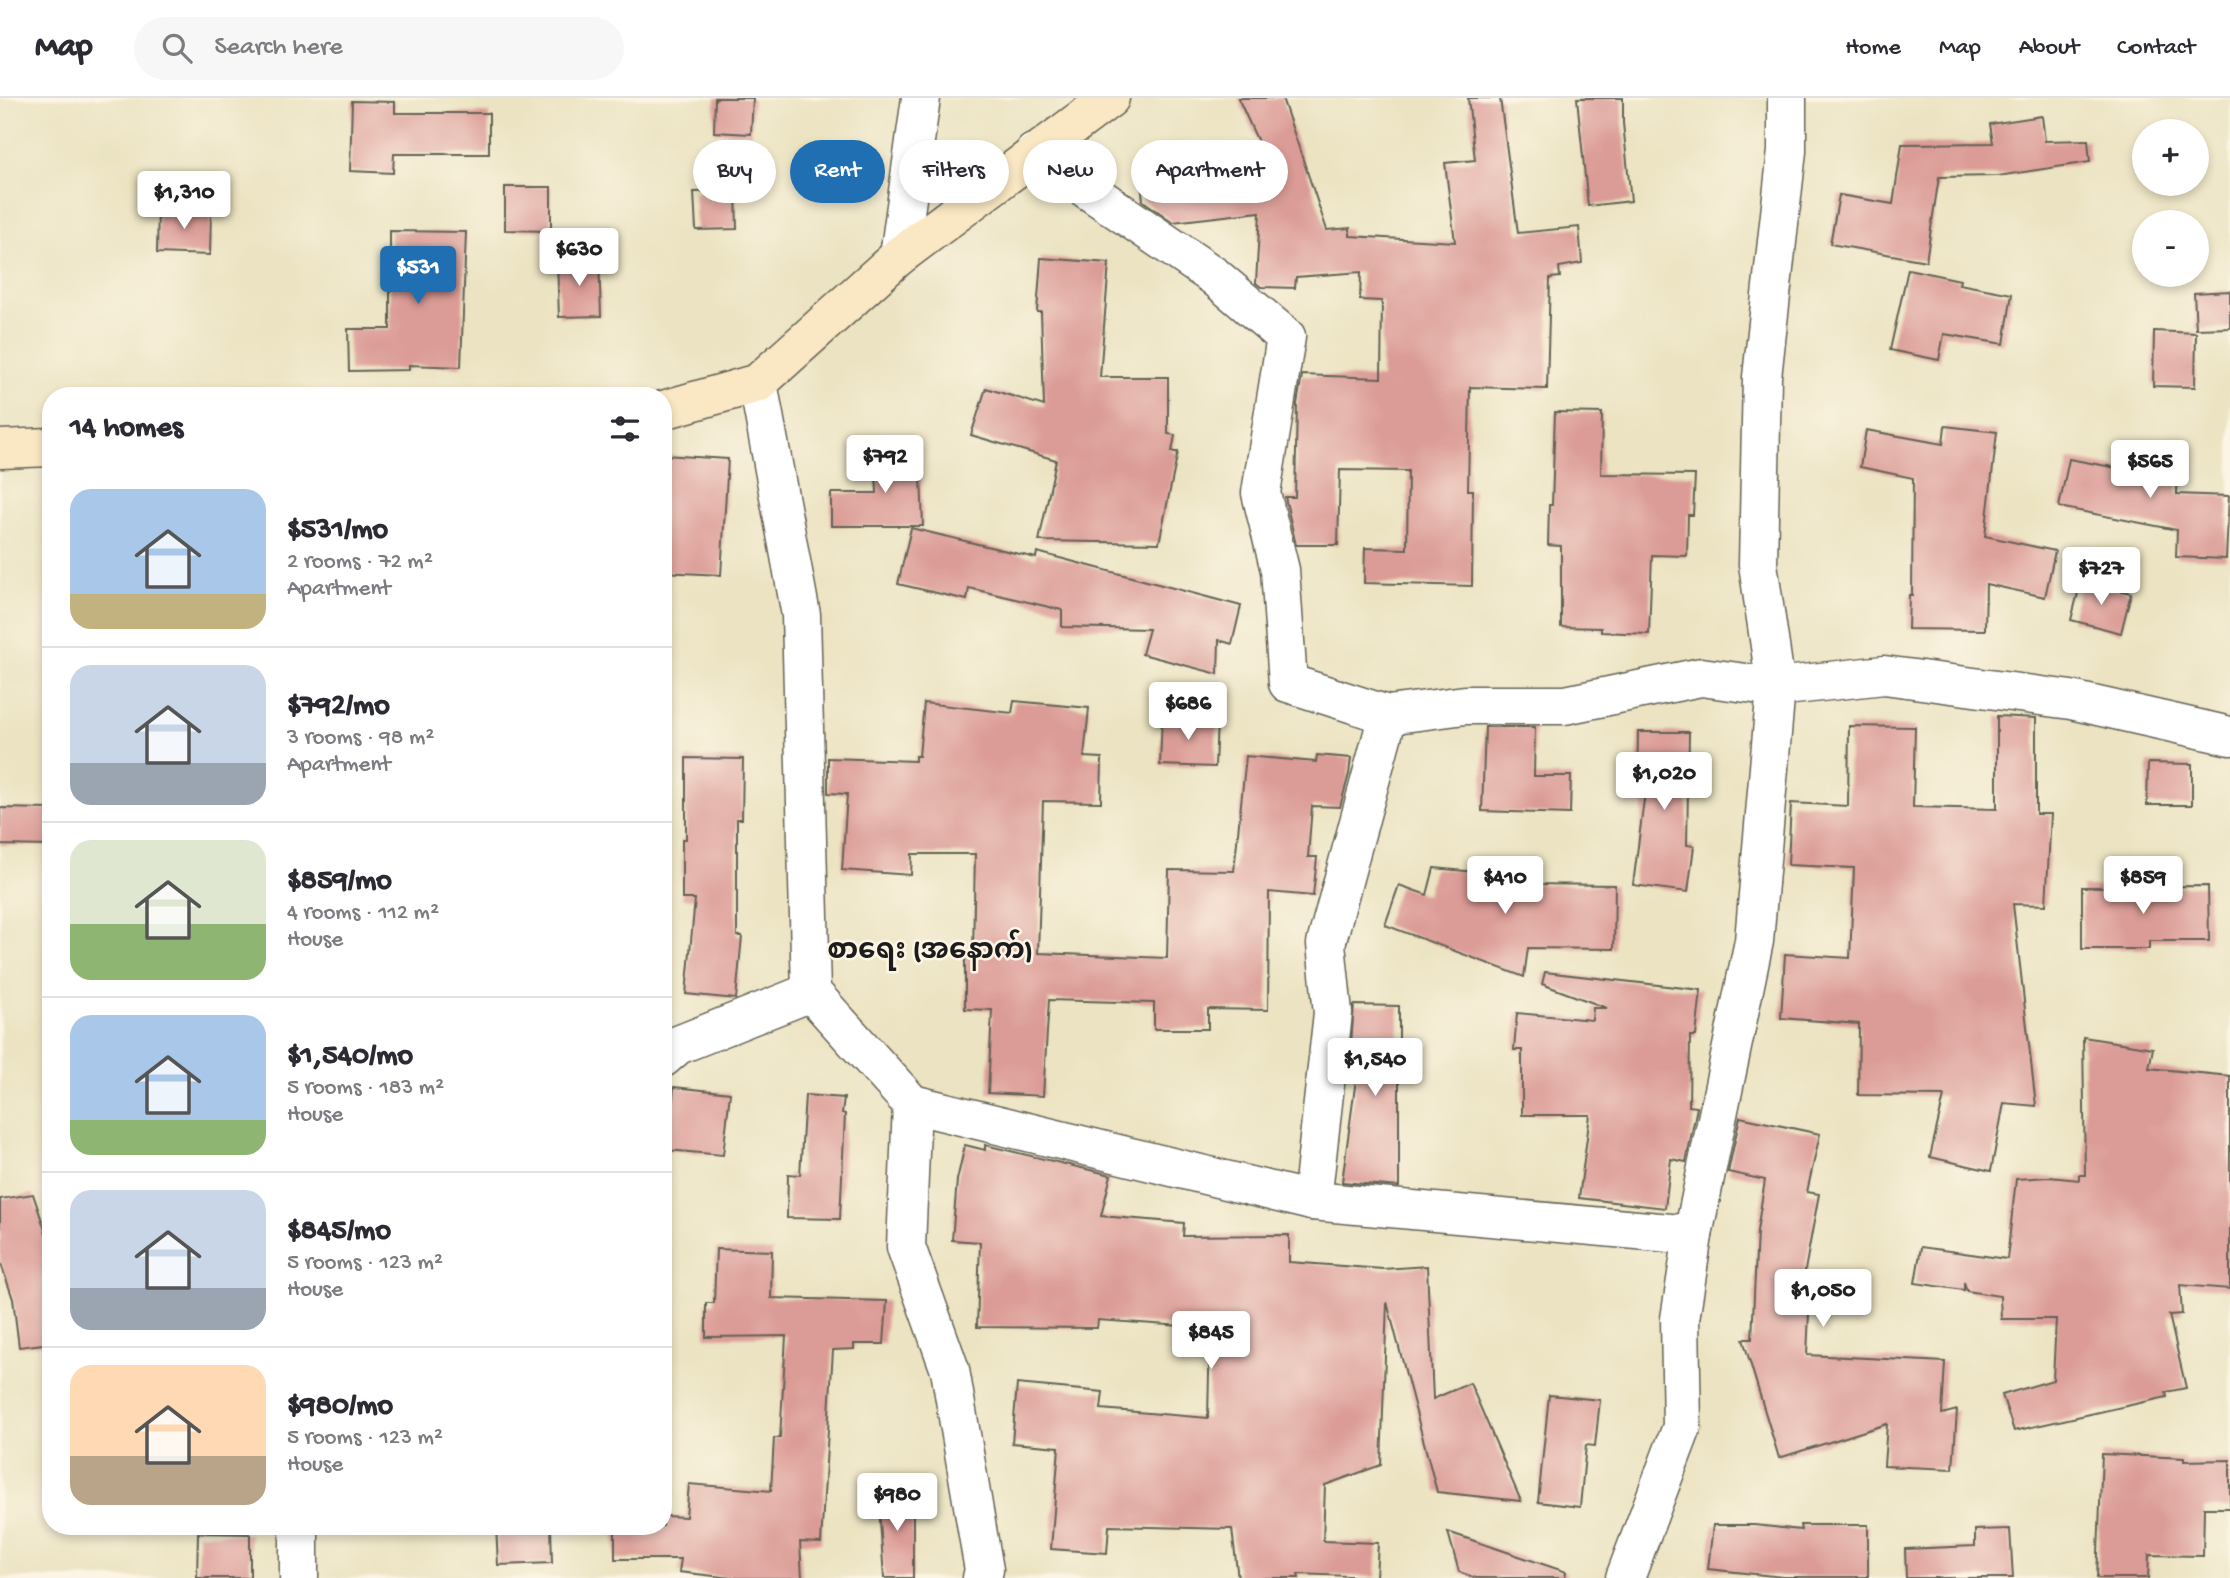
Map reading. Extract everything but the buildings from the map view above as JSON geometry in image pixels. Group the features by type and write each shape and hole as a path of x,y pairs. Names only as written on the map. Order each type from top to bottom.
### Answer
{"street":[{"path":"899,256 920,98"},
{"path":"1052,140 1110,98"},
{"path":"1625,1578 1682,1427 1680,1319 1693,1235 1754,941 1776,687 1758,564 1762,377 1787,151 1787,98"},
{"path":"672,407 758,383 899,256 1023,161"},
{"path":"1107,203 1214,276 1286,337 1261,493 1280,570 1288,683 1388,715 1465,705 1564,705 1701,677 1776,687 1884,675 2071,700 2230,736"},
{"path":"758,383 802,615 811,992 912,1104 1312,1201 1693,1235"},
{"path":"0,449 42,447"},
{"path":"1312,1201 1333,1013 1326,944 1388,715"},
{"path":"672,1051 678,1045 811,992"},
{"path":"912,1104 906,1247 950,1370 984,1570 982,1578"},
{"path":"299,1535 299,1578"}],"district":[{"name":"စာရေး (အနောက်)","path":"930,952"}]}
